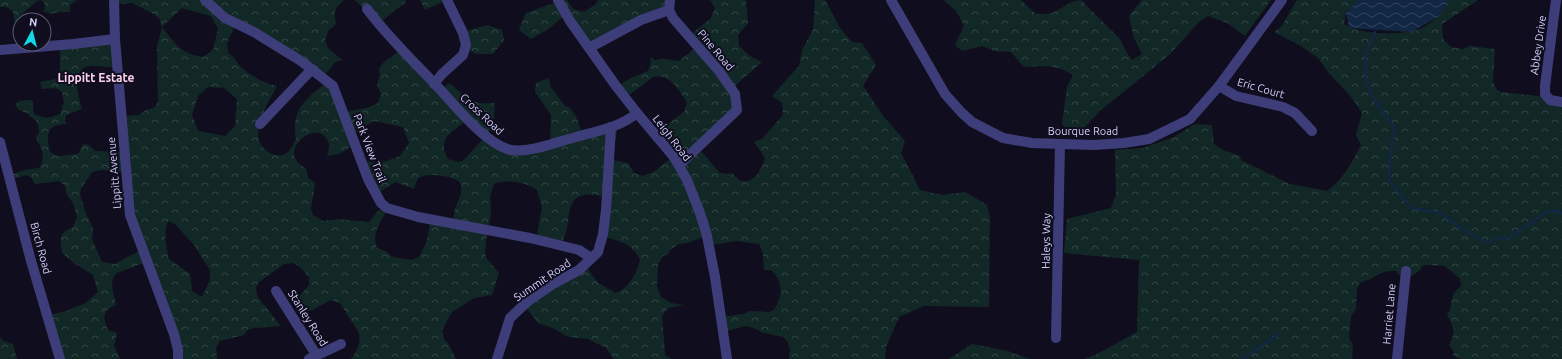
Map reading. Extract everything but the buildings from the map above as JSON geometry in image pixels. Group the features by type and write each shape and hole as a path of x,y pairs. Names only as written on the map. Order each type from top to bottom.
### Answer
{"street":[{"name":"Lippitt Avenue","path":"114,0 115,39 130,215 174,334 178,350 178,359"},
{"name":"Park View Trail","path":"205,0 225,18 254,32 312,69 333,86 368,179 381,203 387,208 418,217 551,243 579,250 592,258"},
{"path":"434,84 442,74 463,55 466,45 463,33 447,0"},
{"name":"Leigh Road","path":"558,0 570,21 589,48 637,113 679,165 700,213 707,236 715,277 727,359"},
{"name":"Bourque Road","path":"891,0 945,94 972,122 1003,138 1032,143 1060,144 1124,143 1149,140 1190,119 1219,86 1282,0"},
{"name":"Abbey Drive","path":"1556,0 1545,86 1546,94 1550,100 1562,102"},
{"name":"Pine Road","path":"589,48 669,5 673,18 719,71 735,94 737,110 679,165"},
{"name":"Cross Road","path":"366,9 392,40 483,134 496,144 511,150 530,149 622,124 637,113"},
{"path":"0,50 115,39"},
{"path":"260,124 312,69"},
{"name":"Eric Court","path":"1219,86 1236,96 1283,107 1295,113 1312,132"},
{"name":"Summit Road","path":"497,359 510,318 527,302 553,284 580,270 598,252 603,234 611,127"},
{"name":"Birch Road","path":"0,142 31,261 60,359"},
{"name":"Haleys Way","path":"1056,338 1060,144"},
{"name":"Harriet Lane","path":"1397,359 1406,271"},
{"name":"Stanley Road","path":"276,290 313,358 341,344"}],"green space":[{"path":"0,0 41,0 37,1 25,12 13,12 7,7 0,7"},
{"path":"41,0 77,0 70,5 70,12 52,14 52,12 43,11 45,8 44,3"},
{"path":"113,0 344,0 335,13 336,24 329,30 325,40 328,48 342,60 335,62 323,77 236,24 227,42 228,53 233,56 244,70 263,81 277,86 267,104 258,129 258,136 261,145 269,152 274,154 284,155 288,152 296,139 296,120 301,106 312,94 326,83 343,112 367,108 378,103 381,94 377,85 380,75 379,69 384,62 401,50 445,88 448,83 475,102 495,103 494,118 487,139 514,152 550,147 551,115 535,92 536,83 549,78 550,86 565,106 570,108 576,117 583,135 617,130 612,160 628,163 634,173 643,176 655,171 671,158 653,135 684,112 687,103 678,88 664,77 653,77 624,99 616,87 631,78 648,71 651,62 650,57 655,60 664,59 679,61 695,48 688,37 711,18 715,8 710,0 746,0 748,23 738,35 739,46 750,56 762,62 730,90 734,112 700,150 720,173 732,173 739,180 747,181 754,178 762,166 765,158 754,142 762,139 783,115 782,103 772,96 799,66 802,50 813,30 814,0 825,0 840,28 852,42 862,43 876,65 863,86 884,117 905,141 901,153 920,190 942,195 965,192 987,205 990,218 989,307 924,306 899,317 886,347 885,359 789,359 790,349 787,341 783,337 761,332 746,326 726,331 722,317 743,314 750,311 773,311 779,301 781,290 778,279 771,270 764,270 763,253 759,244 737,241 710,245 706,236 688,243 679,244 671,249 668,254 663,256 658,264 657,287 661,297 671,303 683,305 668,308 662,316 665,355 672,359 614,359 606,348 588,339 568,337 553,328 538,323 525,306 585,265 598,283 616,293 625,288 632,280 640,260 634,250 625,244 602,237 606,196 586,194 574,200 571,205 566,232 560,247 536,242 542,207 537,190 522,183 499,182 494,184 490,196 491,213 485,254 487,259 499,273 492,295 474,298 452,312 442,330 445,341 448,343 456,359 351,359 358,347 359,333 340,303 331,300 310,311 307,311 299,297 309,285 309,277 294,263 284,264 259,282 256,287 257,296 281,326 254,328 247,330 244,335 220,341 216,348 217,359 177,359 177,352 144,263 117,273 112,280 112,288 116,305 108,309 104,318 108,330 117,333 114,346 120,359 59,359 45,316 66,311 86,303 98,292 93,275 74,263 62,253 62,234 73,227 77,217 73,203 67,195 65,186 59,181 35,184 31,177 25,175 7,181 5,177 24,170 39,168 43,160 41,149 36,137 39,133 38,124 30,117 29,114 19,110 15,105 19,101 32,100 34,114 41,117 47,117 60,114 64,102 62,92 56,88 42,89 40,82 56,79 60,73 60,48 113,43 115,67 90,66 84,68 80,72 77,84 82,109 66,115 65,121 67,124 51,128 48,140 50,152 57,156 78,154 83,144 89,145 95,151 121,152 121,116 139,115 146,110 154,108 158,102 157,46 162,27 159,18 132,3 114,4","holes":["182,8 211,16 218,29 213,50 203,57 183,50 162,27","208,87 224,88 237,99 235,126 225,136 198,131 192,115 198,96","468,120 486,139 482,140 463,161 459,162 448,159 445,152 445,140 452,132","374,121 403,127 409,143 400,156 381,163 362,161 377,194 395,182 414,189 418,178 427,175 437,175 451,178 460,183 460,197 455,209 453,224 430,223 427,241 419,257 412,260 392,257 387,252 377,248 375,238 379,225 386,211 383,205 369,222 339,219 323,221 313,215 311,209 315,183 308,178 306,168 297,162 294,155 295,148 300,141 313,133 320,134 326,138 329,143 327,156 339,154 351,147 351,134","101,170 123,172 139,251 115,264 102,262 92,239 93,228 85,211 80,194 81,189 92,172","168,221 175,224 194,245 210,270 210,280 202,297 192,291 190,274 169,259 165,235"]},
{"path":"355,0 405,0 406,2 379,23"},
{"path":"420,0 447,0 425,10"},
{"path":"554,0 567,0 573,9 584,12 596,4 598,0 667,0 666,12 591,50 564,16 547,30 531,39 519,30 526,13 554,3"},
{"path":"944,0 1021,0 1036,14 1046,14 1052,13 1077,0 1081,0 1120,39 1132,60 1142,54 1134,38 1129,16 1142,0 1271,0 1245,36 1227,23 1208,16 1199,22 1169,55 1100,111 1084,128 1069,131 1062,124 1067,87 1073,75 1067,71 1055,67 1024,67 1011,52 994,51 982,46 962,51 955,45 964,26 957,12"},
{"path":"1297,0 1360,0 1346,13 1344,24 1351,28 1372,33 1395,33 1407,32 1424,27 1438,15 1448,0 1478,0 1442,24 1443,39 1451,47 1463,49 1470,46 1495,49 1493,82 1497,90 1501,92 1547,97 1562,102 1562,359 1462,359 1453,356 1454,352 1449,345 1453,336 1453,330 1447,314 1450,310 1453,294 1461,286 1460,279 1445,266 1426,265 1422,266 1420,270 1405,281 1396,271 1390,271 1381,273 1371,279 1361,282 1357,288 1356,309 1351,316 1349,338 1353,345 1352,359 1084,359 1095,355 1137,332 1139,260 1064,253 1067,219 1111,208 1116,194 1115,150 1143,148 1174,137 1195,124 1212,125 1214,144 1223,150 1240,156 1241,160 1290,184 1327,191 1338,181 1351,164 1361,145 1356,135 1362,113 1352,98 1328,72 1318,58 1299,45 1274,32 1281,27"},
{"path":"487,25 502,30 504,40 493,54 476,54 466,48 464,32"},
{"path":"0,337 3,341 13,344 17,359 0,359"},
{"path":"972,344 1008,351 1030,359 949,359"}],"water":[{"path":"1358,0 1448,0 1439,16 1411,32 1349,28 1346,13"}],"waterway":[{"path":"1375,32 1366,52 1366,81 1374,99 1394,127 1389,171 1390,182 1411,208 1441,213 1453,223 1487,243 1496,238 1509,238 1548,211 1559,211 1562,214"},
{"path":"1242,359 1278,335"}],"district":[{"name":"Lippitt Estate","path":"96,77"}]}
